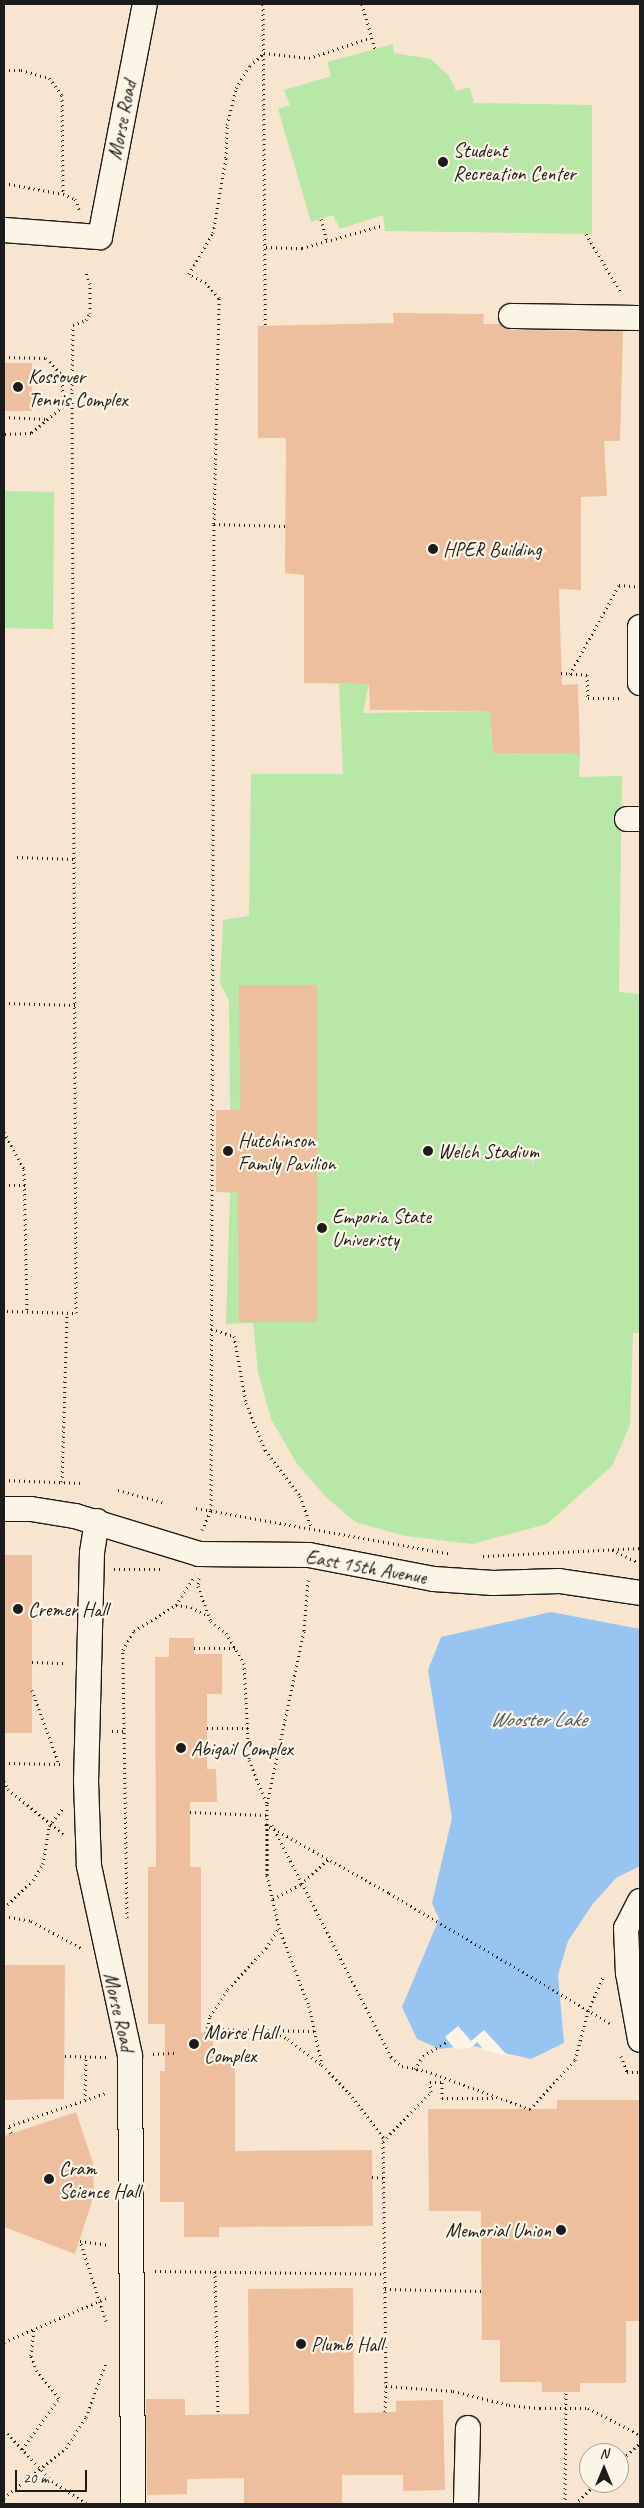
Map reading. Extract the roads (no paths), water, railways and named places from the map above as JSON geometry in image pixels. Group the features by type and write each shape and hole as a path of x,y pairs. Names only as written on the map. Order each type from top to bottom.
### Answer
{"street":[{"name":"Morse Road","path":"4,230 100,237 145,4"},
{"path":"511,316 638,318"},
{"path":"636,691 640,627"},
{"name":"East 15th Avenue","path":"4,1509 32,1509 97,1521 199,1554 309,1555 434,1578 493,1583 558,1581 640,1593"},
{"name":"Morse Road","path":"97,1521 92,1554 86,1780 89,1866 107,1961 130,2056 145,2268 133,2504"},
{"path":"640,1901 626,1928 628,1973 640,2040"},
{"path":"466,2504 468,2428"}],"water":[{"name":"Wooster Lake","path":"551,1612 640,1629 640,1866 616,1878 592,1905 568,1941 558,1975 564,2043 531,2059 469,2045 440,2049 417,2039 402,2007 439,1919 432,1903 452,1818 428,1670 441,1637"}],"place":[{"name":"Student Recreation Center","path":"443,162"},
{"name":"Kossover Tennis Complex","path":"18,387"},
{"name":"HPER Building","path":"433,549"},
{"name":"Hutchinson Family Pavilion","path":"228,1151"},
{"name":"Welch Stadium","path":"428,1151"},
{"name":"Emporia State Univeristy","path":"322,1228"},
{"name":"Cremer Hall","path":"18,1609"},
{"name":"Abigail Complex","path":"181,1748"},
{"name":"Morse Hall Complex","path":"194,2044"},
{"name":"Cram Science Hall","path":"49,2179"},
{"name":"Memorial Union","path":"561,2230"},
{"name":"Plumb Hall","path":"301,2344"}]}
